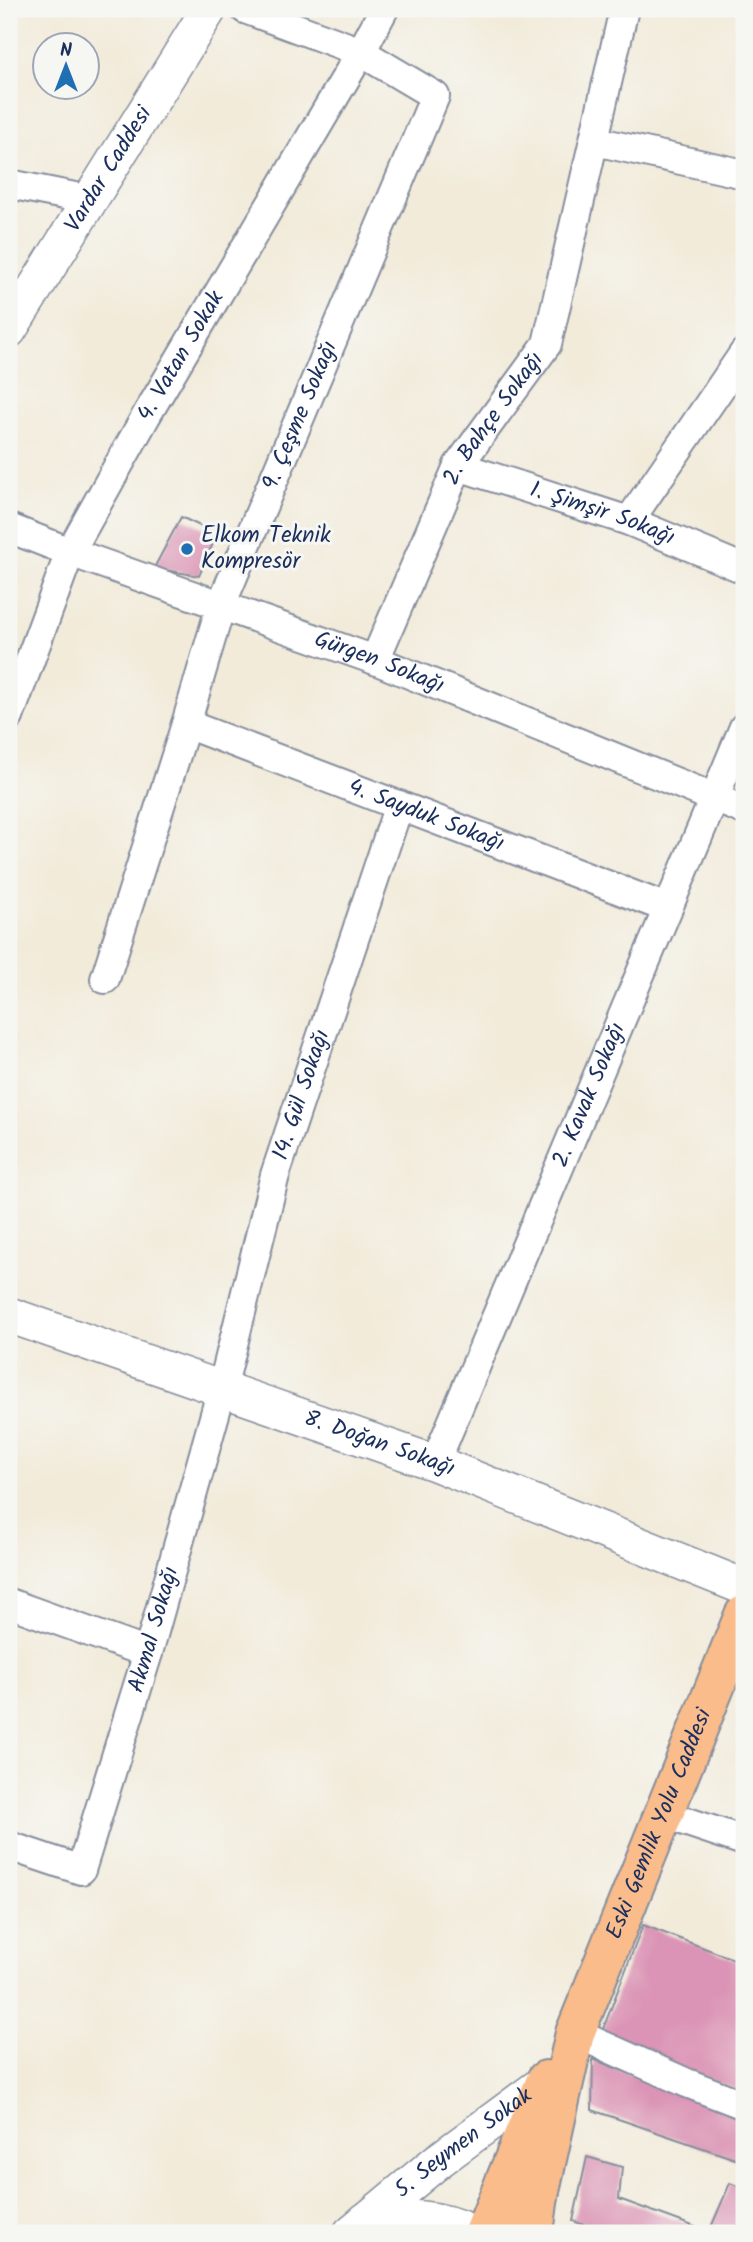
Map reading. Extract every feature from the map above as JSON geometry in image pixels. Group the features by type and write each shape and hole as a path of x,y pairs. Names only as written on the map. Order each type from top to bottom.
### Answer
{"main road":[{"name":"Eski Gemlik Yolu Caddesi","path":"484,2233 545,2082 575,2033 744,1615"},
{"name":"Eski Gemlik Yolu Caddesi","path":"538,2224 575,2033"}],"street":[{"name":"Vardar Caddesi","path":"9,330 209,9"},
{"name":"9. Çeşme Sokağı","path":"104,979 186,724 221,605 435,96 360,52 245,9"},
{"name":"4. Vatan Sokak","path":"9,717 70,552 146,416 384,9"},
{"name":"2. Bahçe Sokağı","path":"375,660 458,466 547,344 624,9"},
{"path":"595,141 744,174"},
{"path":"9,184 90,200"},
{"path":"629,521 744,353"},
{"name":"1. Şimşir Sokağı","path":"458,466 629,521 744,569"},
{"name":"Gürgen Sokağı","path":"9,528 375,660 744,810"},
{"name":"4. Sayduk Sokağı","path":"186,724 667,908"},
{"name":"2. Kavak Sokağı","path":"435,1463 744,727"},
{"name":"14. Gül Sokağı","path":"222,1389 275,1175 399,806"},
{"name":"8. Doğan Sokağı","path":"9,1314 435,1463 744,1587"},
{"name":"Akmal Sokağı","path":"9,1846 81,1870 148,1653 222,1389"},
{"path":"9,1603 148,1653"},
{"path":"664,1814 744,1841"},
{"path":"575,2033 687,2083 744,2105"},
{"name":"5. Seymen Sokak","path":"358,2227 438,2161 545,2082"},
{"path":"358,2227 398,2217 430,2218 472,2233"}],"building":[{"path":"181,517 217,534 199,576 154,568"},
{"path":"643,1925 744,1963 744,2093 600,2037"},
{"path":"593,2059 744,2119 744,2162 592,2110"},
{"path":"587,2157 622,2167 619,2199 709,2232 730,2183 744,2189 741,2233 609,2233 573,2221"}],"place":[{"name":"Elkom Teknik Kompresör","path":"187,549"}]}
